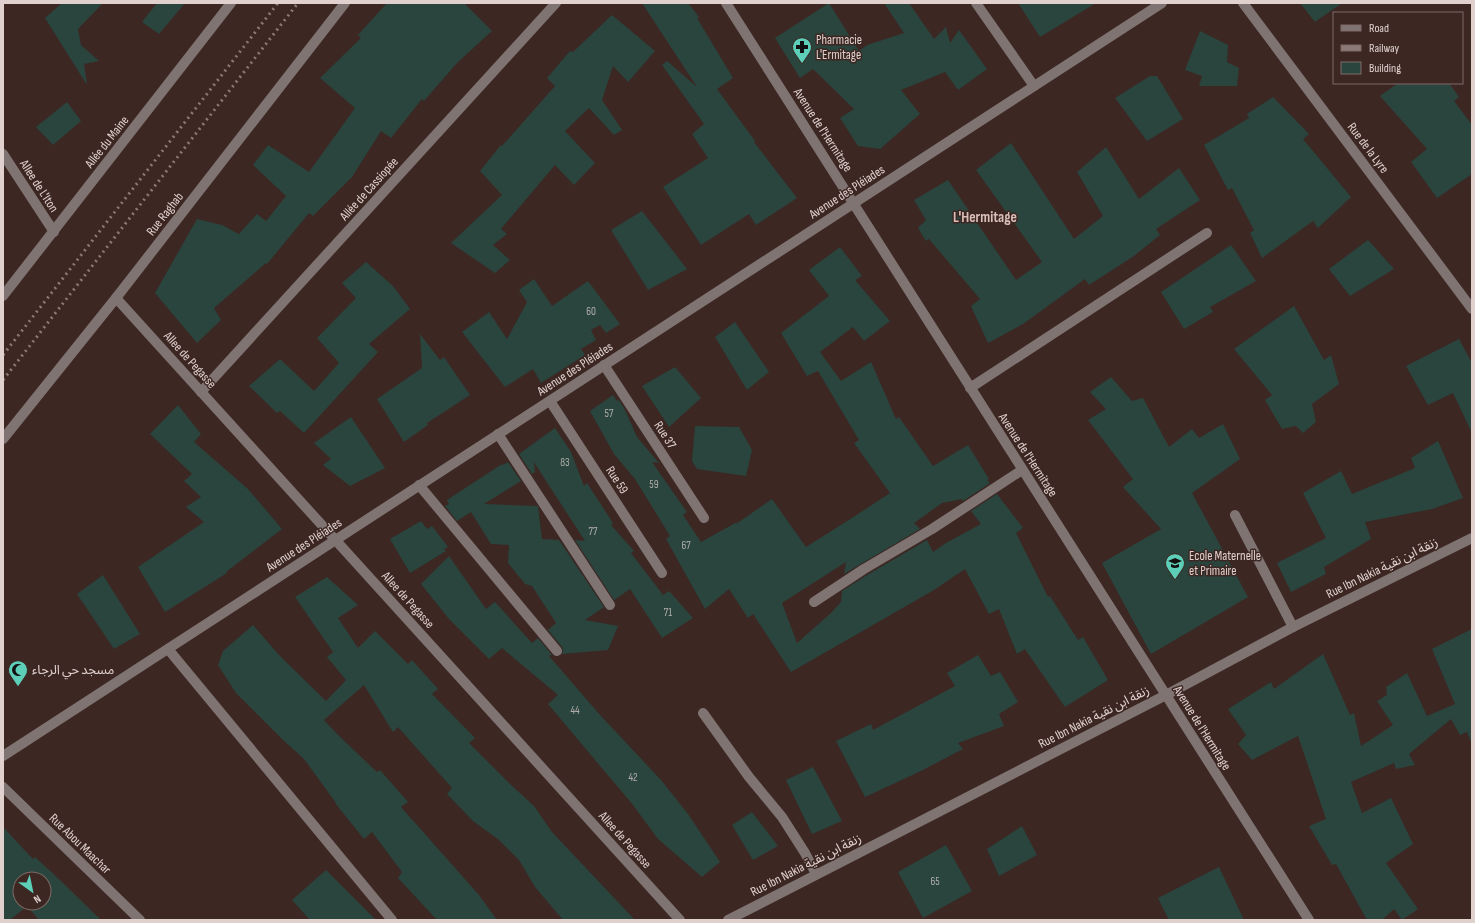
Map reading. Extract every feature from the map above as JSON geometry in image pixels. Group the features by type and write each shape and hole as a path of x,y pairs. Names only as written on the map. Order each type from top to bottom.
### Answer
{"street":[{"name":"Allée du Maine","path":"3,296 231,3"},
{"name":"Rue Raghab","path":"3,439 116,298 345,3"},
{"name":"Allée de Cassiopée","path":"201,392 556,3"},
{"name":"Avenue de l'Hermitage","path":"726,3 1309,920"},
{"path":"976,3 1034,86"},
{"name":"Avenue des Pléiades","path":"3,756 1162,3"},
{"name":"Rue de la Lyre","path":"1243,3 1472,309"},
{"name":"Allee de L'Iton","path":"3,154 54,232"},
{"path":"970,388 1207,233"},
{"name":"Allee de Pegasse","path":"116,298 680,920"},
{"name":"Rue 37","path":"604,366 704,518"},
{"name":"Rue 59","path":"550,400 662,573"},
{"path":"498,434 610,605"},
{"path":"814,602 864,569 932,529 1022,470"},
{"path":"420,486 557,651"},
{"path":"1235,515 1293,627"},
{"name":"Rue Ibn Nakia زنقة ابن نقية","path":"728,920 1166,695 1293,627 1472,538"},
{"path":"168,649 392,920"},
{"path":"703,713 749,777 782,817 805,853 816,874"},
{"name":"Rue Abou Maachar","path":"3,787 140,920"}],"building":[{"path":"62,3 103,3 78,29 81,45 99,61 84,64 87,85 45,18"},
{"path":"157,3 185,3 159,34 142,22"},
{"path":"387,3 464,3 492,31 457,63 424,101 422,99 391,138 381,131 352,177 313,216 309,213 267,264 266,263 214,308 221,320 197,343 155,293 197,219 222,225 239,234 257,214 266,221 286,196 253,165 268,145 309,172 355,108 320,78 361,38 358,35"},
{"path":"642,3 688,3 699,17 697,18 733,78 717,89 755,141 754,142 797,198 756,225 749,214 701,245 663,187 708,158 692,134 704,124 662,65 667,61 697,87"},
{"path":"829,3 859,51 867,45 904,33 884,3 909,3 934,39 946,27 950,43 959,30 987,69 958,90 945,72 901,90 920,114 880,149 858,146 840,118 854,109 813,69 800,78 775,38"},
{"path":"1018,3 1096,3 1040,37"},
{"path":"1300,3 1342,3 1315,22"},
{"path":"612,15 655,51 628,82 613,66 602,100 622,130 614,135 589,108 565,131 595,163 574,185 555,165 501,229 507,234 493,245 510,260 495,273 451,243 502,195 480,171 501,145 502,146 555,86 547,78 570,51 573,52"},
{"path":"1200,31 1228,45 1227,62 1239,68 1237,86 1199,86 1202,76 1185,70"},
{"path":"1150,76 1157,76 1183,119 1147,141 1115,98"},
{"path":"1397,84 1450,84 1459,97 1454,101 1472,125 1472,174 1437,198 1411,162 1427,149 1380,96"},
{"path":"1273,97 1309,134 1303,139 1351,197 1318,228 1313,221 1262,258 1250,233 1254,230 1232,188 1228,190 1204,145 1249,118 1247,114"},
{"path":"67,102 81,121 53,145 36,127"},
{"path":"1011,143 1074,239 1103,216 1077,172 1106,147 1139,199 1179,168 1200,200 1156,229 1160,235 1134,256 1089,285 1085,279 1023,324 988,343 971,306 980,299 929,239 926,241 918,228 926,220 914,200 948,180 1016,280 1042,262 976,170"},
{"path":"642,211 687,269 648,290 611,230"},
{"path":"1368,240 1394,269 1350,296 1329,269"},
{"path":"1231,245 1256,281 1210,307 1213,312 1184,329 1161,292"},
{"path":"840,247 862,276 855,280 890,321 864,341 853,327 820,352 841,381 871,362 896,419 899,417 933,466 968,445 990,483 963,501 962,499 942,503 914,523 920,529 844,574 846,562 782,603 797,643 831,613 841,602 842,591 927,540 933,552 946,543 981,524 971,511 997,494 1023,528 1016,533 1048,597 1050,596 1078,640 1083,637 1108,680 1065,707 1025,649 1017,654 999,609 989,614 965,569 934,590 791,672 753,614 748,618 729,589 705,609 666,539 670,536 635,479 614,454 590,411 613,395 617,401 619,400 637,437 659,463 652,462 687,512 683,515 701,542 737,522 736,524 772,499 806,547 855,516 890,493 854,443 859,440 818,371 807,376 781,333 829,296 809,270"},
{"path":"366,262 393,286 410,309 369,344 378,352 304,433 280,411 277,413 249,386 280,359 314,391 339,363 317,338 356,298 342,283"},
{"path":"534,279 552,306 588,281 620,324 606,333 600,325 591,330 596,340 581,349 585,355 541,383 533,369 505,387 462,332 489,312 507,339 527,302 519,290"},
{"path":"1294,306 1324,360 1331,355 1339,384 1312,404 1316,422 1303,433 1296,426 1282,429 1265,400 1272,395 1234,349"},
{"path":"735,322 769,372 747,390 715,337"},
{"path":"420,334 440,360 444,357 470,395 427,423 428,425 404,442 377,399 422,368"},
{"path":"1459,339 1472,363 1472,433 1453,393 1428,405 1406,366"},
{"path":"675,367 701,398 669,427 642,386"},
{"path":"1111,377 1132,401 1143,398 1169,447 1192,429 1199,438 1223,424 1240,459 1192,493 1248,597 1151,654 1102,563 1161,529 1123,487 1133,479 1088,420 1106,409 1090,392"},
{"path":"178,405 201,434 194,442 248,489 282,529 226,572 227,573 165,612 138,567 204,522 186,507 201,497 184,481 192,474 150,434"},
{"path":"351,417 385,468 350,486 323,465 331,459 314,443"},
{"path":"695,426 739,427 752,450 746,476 697,469 692,461"},
{"path":"555,428 571,452 584,486 587,483 613,523 611,525 634,551 631,553 663,595 669,591 693,618 662,638 630,589 614,600 575,540 585,541 534,462 535,472 532,474 519,454"},
{"path":"1438,441 1463,498 1432,509 1365,522 1371,539 1324,567 1326,574 1291,592 1277,563 1326,538 1303,493 1341,471 1352,494 1415,468 1411,458"},
{"path":"508,462 521,481 484,504 538,506 542,539 559,540 604,607 585,620 618,626 608,650 562,654 562,647 548,630 556,623 532,586 525,584 508,563 509,545 491,544 471,512 457,521 445,506 449,504 447,500 502,464 503,465"},
{"path":"421,521 427,529 432,526 448,547 444,549 446,551 410,573 390,539"},
{"path":"449,556 486,609 495,602 532,643 538,638 552,655 549,656 601,716 661,780 688,814 720,862 702,877 658,839 633,805 548,704 558,695 515,659 513,659 514,658 502,648 489,659 449,619 421,584"},
{"path":"103,575 140,634 114,649 77,594"},
{"path":"327,577 358,605 338,618 358,648 375,631 408,664 412,660 438,689 432,694 475,738 469,743 534,806 552,832 635,920 563,920 535,887 519,860 499,840 473,821 447,794 452,788 398,727 393,732 364,685 324,720 377,772 380,770 408,802 401,807 479,895 497,920 437,920 398,878 402,872 372,832 364,839 335,803 304,759 236,693 218,665 223,651 253,625 280,656 326,701 346,680 327,657 333,652 295,597"},
{"path":"1472,629 1472,744 1467,732 1460,735 1451,719 1409,754 1415,765 1396,769 1394,763 1351,782 1362,813 1391,798 1413,844 1386,863 1418,909 1402,920 1394,909 1382,920 1367,920 1336,864 1332,865 1309,826 1326,819 1298,736 1252,760 1238,744 1246,735 1228,709 1271,682 1274,689 1323,654 1350,715 1354,713 1361,746 1393,725 1377,701 1387,695 1386,687 1407,673 1427,716 1455,704 1432,649"},
{"path":"978,655 991,676 1000,672 1018,702 999,714 1004,726 958,743 963,749 921,771 865,797 836,741 871,724 873,730 955,686 947,673"},
{"path":"813,767 842,821 812,834 786,780"},
{"path":"752,812 778,846 753,860 732,825"},
{"path":"1022,826 1037,855 999,876 987,849"},
{"path":"3,827 33,859 35,857 50,871 12,871 12,911 21,911 10,920 3,920"},
{"path":"946,845 972,891 923,918 898,872"},
{"path":"1219,867 1244,920 1169,920 1158,898"},
{"path":"326,870 376,920 310,920 292,900"},
{"path":"52,873 101,920 39,920 31,911 52,911"}],"railway":[{"path":"3,355 278,3"},
{"path":"3,380 298,3"}],"place":[{"name":"Pharmacie L'Ermitage","path":"802,64"},
{"name":"Ecole Maternelle et Primaire","path":"1175,580"},
{"name":"مسجد حي الرجاء","path":"18,687"}],"district":[{"name":"L'Hermitage","path":"985,217"}]}
